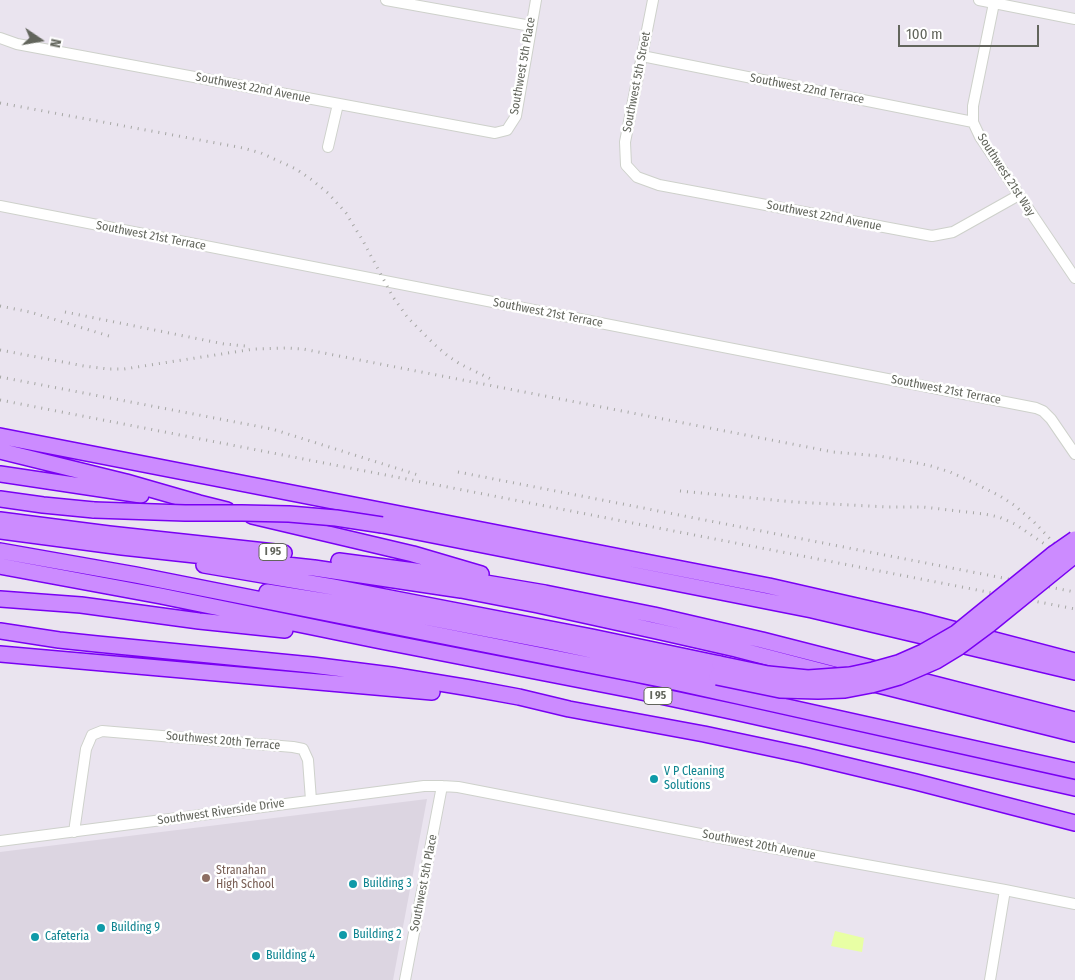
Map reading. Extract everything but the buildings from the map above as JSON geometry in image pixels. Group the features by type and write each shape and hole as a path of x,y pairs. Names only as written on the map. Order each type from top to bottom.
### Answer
{"highway":[{"path":"0,436 770,586 918,620 1075,661"},
{"path":"0,451 126,482 199,504 413,554 545,593"},
{"path":"0,474 199,504"},
{"path":"0,499 94,510 154,513 289,514 336,518 382,525 771,601 1075,672"},
{"name":"I 95","path":"0,520 360,563 545,593 743,635 1075,720"},
{"path":"0,531 122,547 314,568 382,577 499,597 736,649 1075,734"},
{"path":"39,536 77,547 165,559 334,587 601,638 719,670 780,690 818,692 871,685 899,677 936,661 990,624 1075,555"},
{"path":"136,575 262,591 395,612 548,641 719,670 808,678 850,675 892,665 923,652 956,633 1052,555 1075,539"},
{"path":"0,551 136,575 670,681 1075,772"},
{"name":"I 95","path":"0,566 161,596 718,708 1075,788"},
{"path":"0,599 81,606 376,640"},
{"path":"0,631 88,644 363,671 519,697 570,709 735,740 812,757 1075,823"},
{"path":"0,654 401,688 570,709"}],"street":[{"path":"386,0 531,26"},
{"name":"Southwest 5th Place","path":"507,130 516,116 536,0"},
{"name":"Southwest 5th Street","path":"626,165 625,142 653,0"},
{"path":"978,0 1075,19"},
{"name":"Southwest 21st Way","path":"994,3 973,106 973,122 980,137 1075,278"},
{"name":"Southwest 22nd Avenue","path":"0,38 17,44 495,133 507,130"},
{"name":"Southwest 22nd Terrace","path":"642,56 973,122"},
{"path":"328,147 338,104"},
{"name":"Southwest 22nd Avenue","path":"626,165 637,177 659,185 932,236 953,232 1019,195"},
{"name":"Southwest 21st Terrace","path":"0,206 1036,408 1044,411 1052,419 1075,454"},
{"name":"Southwest 20th Terrace","path":"74,832 86,749 92,735 102,731 293,747 303,750 308,760 312,800"},
{"name":"Southwest Riverside Drive","path":"0,841 424,786 442,786"},
{"name":"Southwest 5th Place","path":"405,980 442,786"},
{"name":"Southwest 20th Avenue","path":"442,786 468,789 1075,904"},
{"path":"990,980 1005,890"}],"shaded area":[{"name":"Stranahan High School","path":"427,799 393,980 0,980 0,852"},
{"path":"835,931 864,938 862,952 831,946"}],"railway":[{"path":"0,103 243,148 261,153 296,169 328,193 346,213 393,297 408,318 448,356 495,381"},
{"path":"0,306 30,312 109,336"},
{"path":"65,312 224,344 246,346"},
{"path":"0,350 84,366 124,369 254,349 303,349 833,452 879,456 908,461 950,472 1000,496 1034,522 1075,565"},
{"path":"0,377 272,429 418,475"},
{"path":"0,400 1075,609"},
{"path":"458,472 1075,592"},
{"path":"680,491 794,502 923,507 984,514 999,517 1015,524 1052,549"}],"place":[{"name":"V P Cleaning Solutions","path":"654,779"},
{"name":"Stranahan High School","path":"206,878"},
{"name":"Building 3","path":"353,884"},
{"name":"Building 9","path":"101,928"},
{"name":"Building 2","path":"343,935"},
{"name":"Cafeteria","path":"35,937"},
{"name":"Building 4","path":"256,956"}]}
